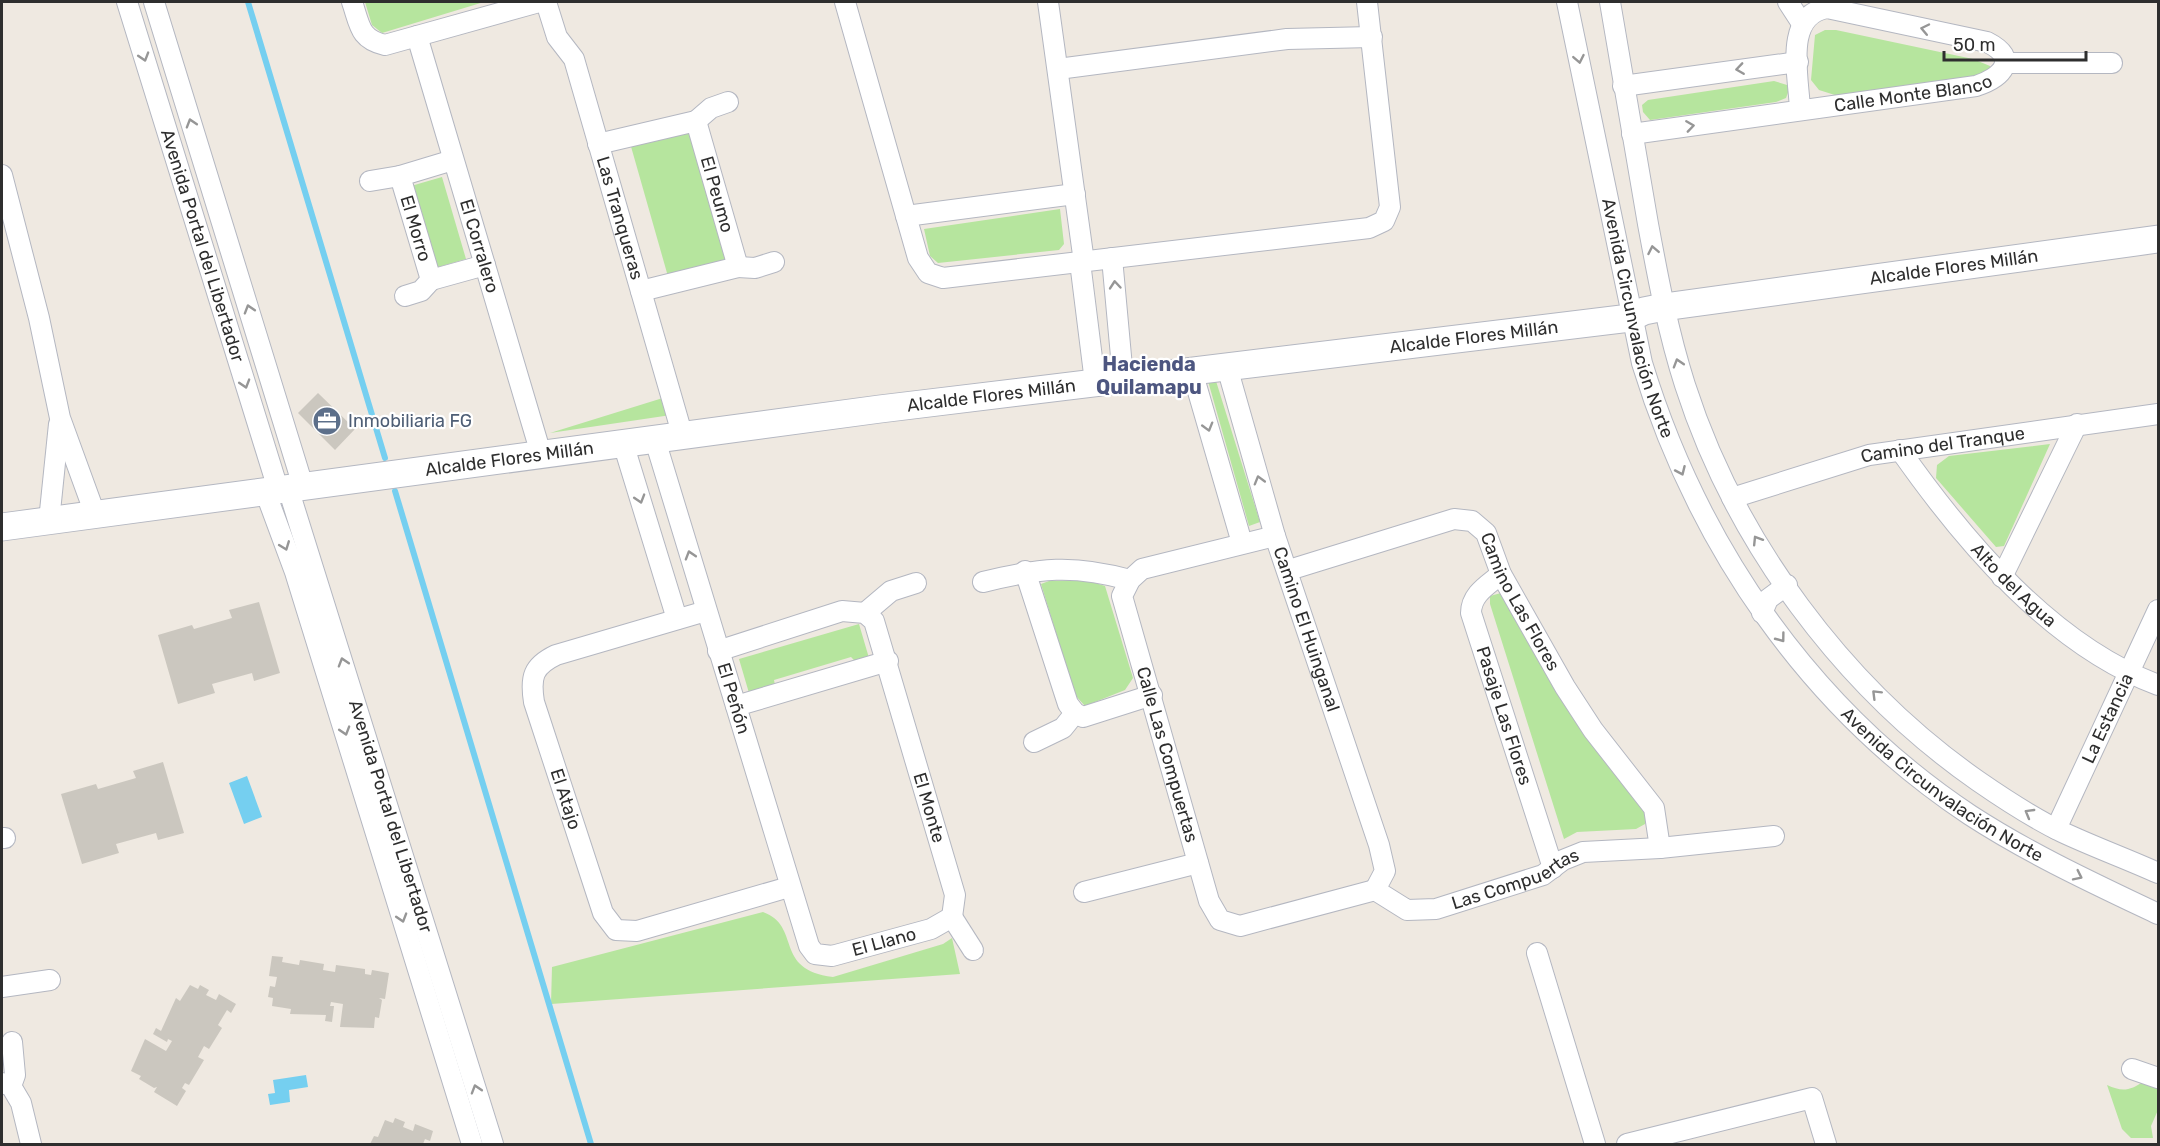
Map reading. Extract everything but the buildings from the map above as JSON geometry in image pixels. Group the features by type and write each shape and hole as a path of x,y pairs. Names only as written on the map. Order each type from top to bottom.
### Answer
{"street":[{"name":"Avenida Portal del Libertador","path":"127,2 493,1144"},
{"name":"Avenida Portal del Libertador","path":"154,2 283,488 295,572 472,1144"},
{"path":"352,2 362,31 369,41 385,45 512,5 538,2"},
{"name":"Las Tranqueras","path":"546,2 557,37 574,59 683,437"},
{"path":"845,2 918,258 928,273 943,278 1369,228 1384,221 1390,207 1367,2"},
{"path":"1048,2 1075,194 1095,382"},
{"name":"Avenida Circunvalación Norte","path":"1567,2 1630,318 1655,407 1691,493 1724,555 1791,652 1843,710 1892,756 1930,787 2011,841 2158,914"},
{"name":"Avenida Circunvalación Norte","path":"1610,2 1623,86 1664,307 1685,386 1732,498 1787,585 1842,658 1906,723 1978,781 2056,829 2158,873"},
{"path":"1788,2 1801,22 1797,31 1800,110"},
{"name":"Calle Monte Blanco","path":"1632,134 1976,86 1997,78 2005,63 2000,50 1987,42 1827,8 1814,12 1801,22"},
{"name":"El Corralero","path":"417,36 541,454"},
{"path":"1058,69 1287,39 1372,38"},
{"path":"1623,86 1798,62"},
{"path":"2005,63 2112,63"},
{"path":"598,144 696,121 711,108 728,102"},
{"name":"El Peumo","path":"696,121 738,267"},
{"name":"El Morro","path":"370,181 400,176 453,160"},
{"path":"2,175 9,231 39,318 60,418 95,514"},
{"name":"El Morro","path":"400,176 431,280"},
{"path":"906,216 1075,194"},
{"name":"Alcalde Flores Millán","path":"2,527 1123,378 1630,318 1644,310 2158,238"},
{"path":"1112,258 1123,378"},
{"path":"641,291 738,267 754,268 774,262"},
{"name":"El Morro","path":"405,297 421,291 431,280 485,266"},
{"name":"Camino El Huinganal","path":"1227,367 1275,536 1379,845 1385,871 1375,890"},
{"path":"1192,371 1242,543"},
{"name":"Camino del Tranque","path":"1732,498 1869,455 2158,414"},
{"path":"49,521 60,418"},
{"path":"2002,577 2077,424"},
{"name":"El Peñón","path":"656,440 804,936 815,954"},
{"path":"623,443 677,619"},
{"name":"Alto del Agua","path":"1900,450 1934,497 2002,577 2053,622 2128,673 2158,685"},
{"name":"Camino Las Flores","path":"1288,570 1463,518 1473,521 1486,533 1502,574 1571,696 1593,730 1654,808 1660,848"},
{"path":"983,582 1025,571 1060,567 1107,573 1130,580 1142,569 1275,536"},
{"path":"1025,571 1068,704 1075,714 1083,717 1152,695"},
{"name":"Pasaje Las Flores","path":"1502,574 1475,596 1471,613 1553,868"},
{"name":"Calle Las Compuertas","path":"1130,580 1122,596 1209,901 1220,920 1240,926 1375,890"},
{"path":"718,651 842,611 865,613 891,591 916,583"},
{"path":"1762,613 1768,599 1787,585"},
{"name":"La Estancia","path":"2056,829 2158,610"},
{"name":"El Atajo","path":"706,611 556,655 543,661 534,670 531,685 534,702 603,913 616,930 637,931 789,887"},
{"name":"El Monte","path":"865,613 874,621 879,630 955,895 952,917"},
{"path":"735,706 888,661"},
{"path":"1034,742 1063,728 1075,714"},
{"name":"Las Compuertas","path":"1375,890 1407,910 1436,909 1543,875 1563,860 1583,852 1660,848 1774,836"},
{"path":"1084,892 1198,863"},
{"path":"952,917 973,950"},
{"name":"El Llano","path":"815,954 832,956 931,929 952,917"},
{"path":"1537,953 1595,1144"},
{"path":"2,987 50,981"},
{"path":"12,1042 15,1075 6,1085 21,1103 31,1144"},
{"path":"2132,1069 2158,1078"},
{"path":"1627,1144 1812,1098 1826,1144"}],"green space":[{"path":"365,2 484,2 382,33 372,25"},
{"path":"1825,30 1836,30 1973,59 1990,66 1990,73 1979,77 1838,96 1819,90 1811,80 1815,35"},
{"path":"1774,81 1787,85 1789,90 1786,98 1776,102 1650,120 1643,112 1642,105 1648,100"},
{"path":"693,126 732,263 669,280 630,143"},
{"path":"442,177 466,259 435,268 411,186"},
{"path":"1060,209 1064,244 1059,250 938,263 930,256 924,229"},
{"path":"1208,381 1216,381 1260,522 1249,526"},
{"path":"666,397 671,415 550,433"},
{"path":"2050,444 2004,546 1996,547 1936,478 1937,465 1949,456"},
{"path":"1086,580 1105,586 1133,678 1125,690 1085,706 1075,695 1041,584 1049,581"},
{"path":"1501,593 1646,814 1645,824 1636,829 1577,832 1564,839 1490,604 1490,596"},
{"path":"859,624 869,658 856,662 851,657 774,680 775,685 749,693 739,659"},
{"path":"763,912 775,919 782,927 795,957 802,966 814,973 833,977 943,944 952,938 960,974 551,1004 552,967"},
{"path":"2144,1081 2158,1085 2158,1110 2151,1126 2153,1138 2131,1138 2122,1129 2107,1085 2117,1089 2126,1089"}],"water":[{"path":"247,776 262,817 244,824 229,783"},
{"path":"306,1075 308,1087 289,1090 290,1102 270,1105 268,1094 275,1093 273,1080"}],"waterway":[{"path":"248,2 385,458"},
{"path":"395,491 591,1144"}],"place":[{"name":"Inmobiliaria FG","path":"327,421"}],"district":[{"name":"Hacienda Quilamapu","path":"1149,376"}]}
